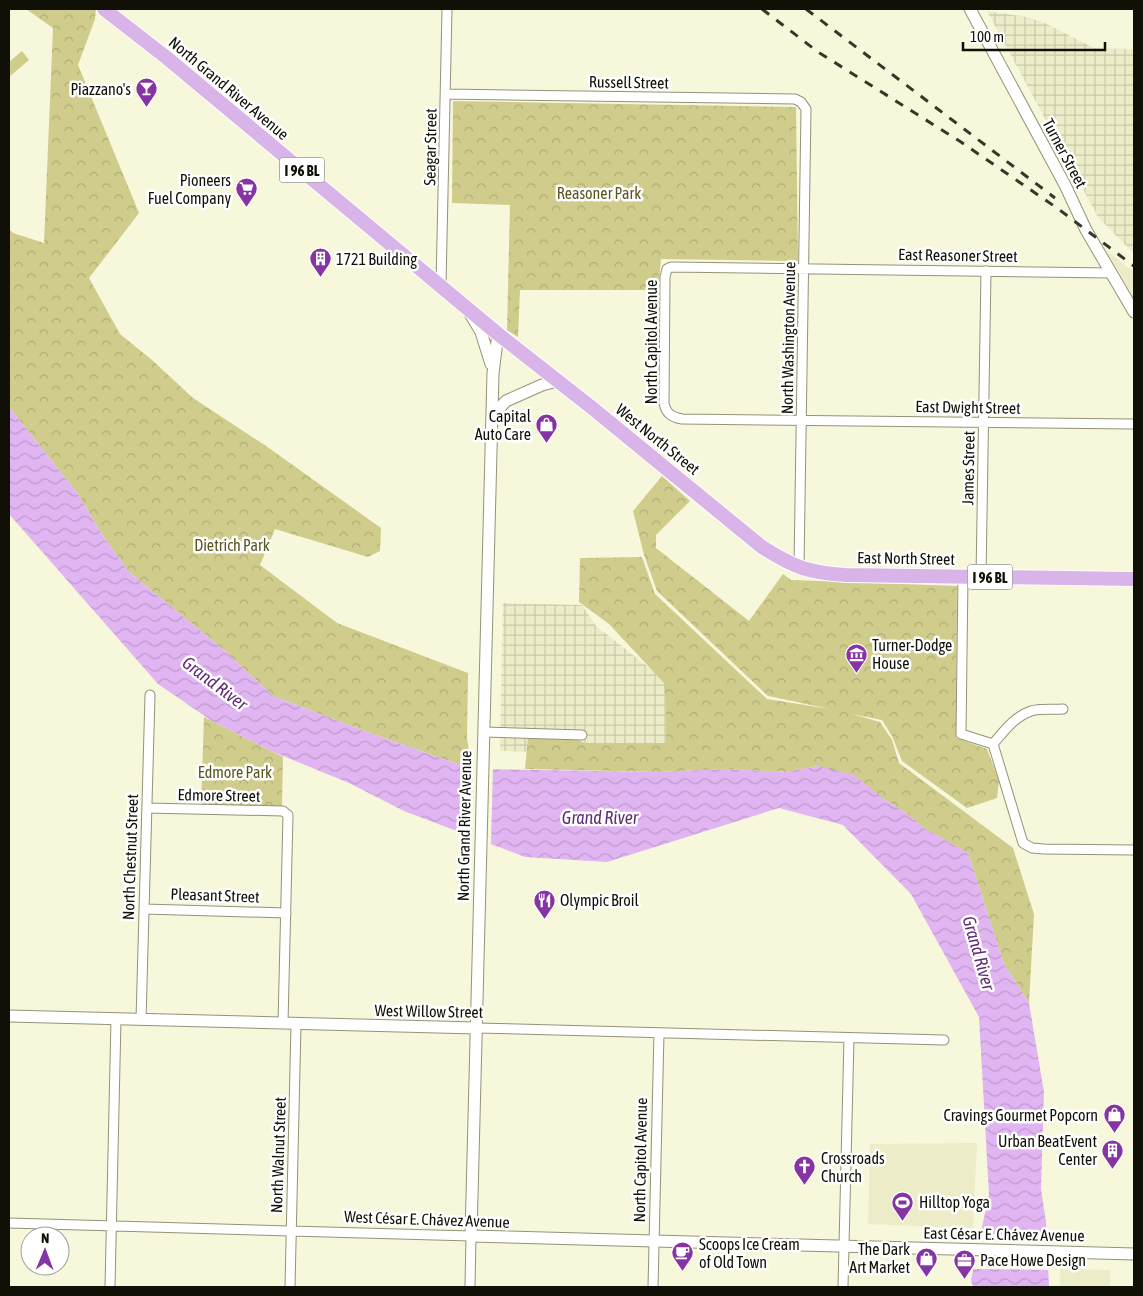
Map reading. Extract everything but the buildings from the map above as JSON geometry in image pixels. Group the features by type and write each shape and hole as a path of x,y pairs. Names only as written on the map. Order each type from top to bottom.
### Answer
{"main road":[{"name":"North Grand River Avenue","path":"104,9 167,58 498,334"},
{"name":"West North Street","path":"498,334 762,547 784,562 799,567"},
{"name":"East North Street","path":"799,567 820,573 846,575 1134,579"}],"street":[{"name":"Seagar Street","path":"441,285 447,9"},
{"name":"Turner Street","path":"970,9 1086,230 1134,312"},
{"name":"Russell Street","path":"446,94 795,99 804,105 806,109"},
{"name":"North Washington Avenue","path":"799,567 806,109"},
{"name":"East Reasoner Street","path":"667,269 675,267 804,268 1112,273"},
{"name":"North Capitol Avenue","path":"667,269 665,277 664,404 669,414"},
{"name":"James Street","path":"981,577 986,270"},
{"path":"464,305 481,332 488,351 492,373"},
{"name":"North Grand River Avenue","path":"471,1236 492,373 498,334"},
{"path":"492,416 506,401 542,384 558,381"},
{"name":"East Dwight Street","path":"669,414 682,418 1134,424"},
{"path":"963,576 960,734 994,744"},
{"name":"North Chestnut Street","path":"141,1020 150,694"},
{"path":"994,744 1010,724 1033,710 1063,710"},
{"path":"484,732 582,735"},
{"path":"994,744 1023,843 1032,848 1044,849 1134,850"},
{"name":"Edmore Street","path":"147,808 282,811 288,815 286,913"},
{"name":"Pleasant Street","path":"144,908 286,913"},
{"path":"283,1023 286,913"},
{"name":"West Willow Street","path":"9,1016 944,1040"},
{"path":"110,1287 116,1019"},
{"name":"North Walnut Street","path":"290,1287 296,1024"},
{"name":"North Capitol Avenue","path":"653,1287 659,1033"},
{"path":"843,1287 849,1038"},
{"name":"West César E. Chávez Avenue","path":"9,1223 843,1246"},
{"path":"470,1287 471,1236"},
{"name":"East César E. Chávez Avenue","path":"843,1246 1134,1254"}],"shaded area":[{"path":"987,11 1027,17 1045,23 1094,48 1134,49 1134,254 1098,217"},
{"path":"1106,250 1134,272 1134,299"},
{"path":"503,603 582,605 596,626 669,683 668,755 500,751"},
{"path":"977,1143 973,1228 868,1224 870,1144"},
{"path":"1060,1269 1110,1270 1110,1287 1060,1287"}],"green space":[{"name":"Dietrich Park","path":"26,9 96,9 95,19 78,65 139,213 89,278 120,334 152,360 193,398 266,446 381,528 380,551 368,557 275,529 260,565 337,623 468,673 467,738 472,769 273,696 224,650 129,572 101,533 78,494 9,407 9,229 13,233 44,243 53,28"},
{"path":"22,51 29,60 9,77 9,62"},
{"name":"Reasoner Park","path":"453,101 796,107 798,261 661,259 658,290 520,290 518,337 507,330 510,205 452,203"},
{"path":"662,476 690,501 656,535 656,548 749,621 783,574 791,580 957,586 956,738 987,749 999,781 997,798 967,808 902,761 892,736 882,720 852,714 880,722 892,740 899,763 1013,848 1034,914 1029,1003 1004,964 968,853 924,828 906,813 884,799 818,766 786,772 725,769 659,772 525,769 528,737 576,739 584,743 666,743 664,683 609,624 579,602 580,558 642,557 655,594 767,699 830,709 768,696 657,591 644,555 633,511"},
{"name":"Edmore Park","path":"204,717 283,757 282,807 201,805"}],"water":[{"name":"Grand River","path":"9,407 78,494 101,533 129,572 224,650 273,696 472,769 659,772 725,769 786,772 818,766 854,775 924,828 968,853 1004,964 1029,1003 1044,1092 1041,1189 1046,1222 1049,1287 973,1287 971,1280 989,1194 979,1017 911,894 843,825 779,808 607,862 525,857 404,811 349,783 271,751 212,721 158,684 9,514"}],"pier":[{"path":"473,766 493,766 491,846 471,839"},
{"path":"978,1234 1049,1235 1050,1270 971,1269"}],"railway":[{"path":"762,9 818,52 961,142 1057,208 1134,266"},
{"path":"806,9 1055,198"}],"place":[{"name":"Piazzano's","path":"147,108"},
{"name":"Pioneers Fuel Company","path":"247,208"},
{"name":"1721 Building","path":"320,278"},
{"name":"Capital Auto Care","path":"547,444"},
{"name":"Turner-Dodge House","path":"856,673"},
{"name":"Olympic Broil","path":"544,919"},
{"name":"Cravings Gourmet Popcorn","path":"1114,1134"},
{"name":"Urban BeatEvent Center","path":"1113,1169"},
{"name":"Crossroads Church","path":"805,1186"},
{"name":"Hilltop Yoga","path":"903,1221"},
{"name":"Scoops Ice Cream of Old Town","path":"683,1272"},
{"name":"The Dark Art Market","path":"926,1277"},
{"name":"Pace Howe Design","path":"964,1279"}]}
